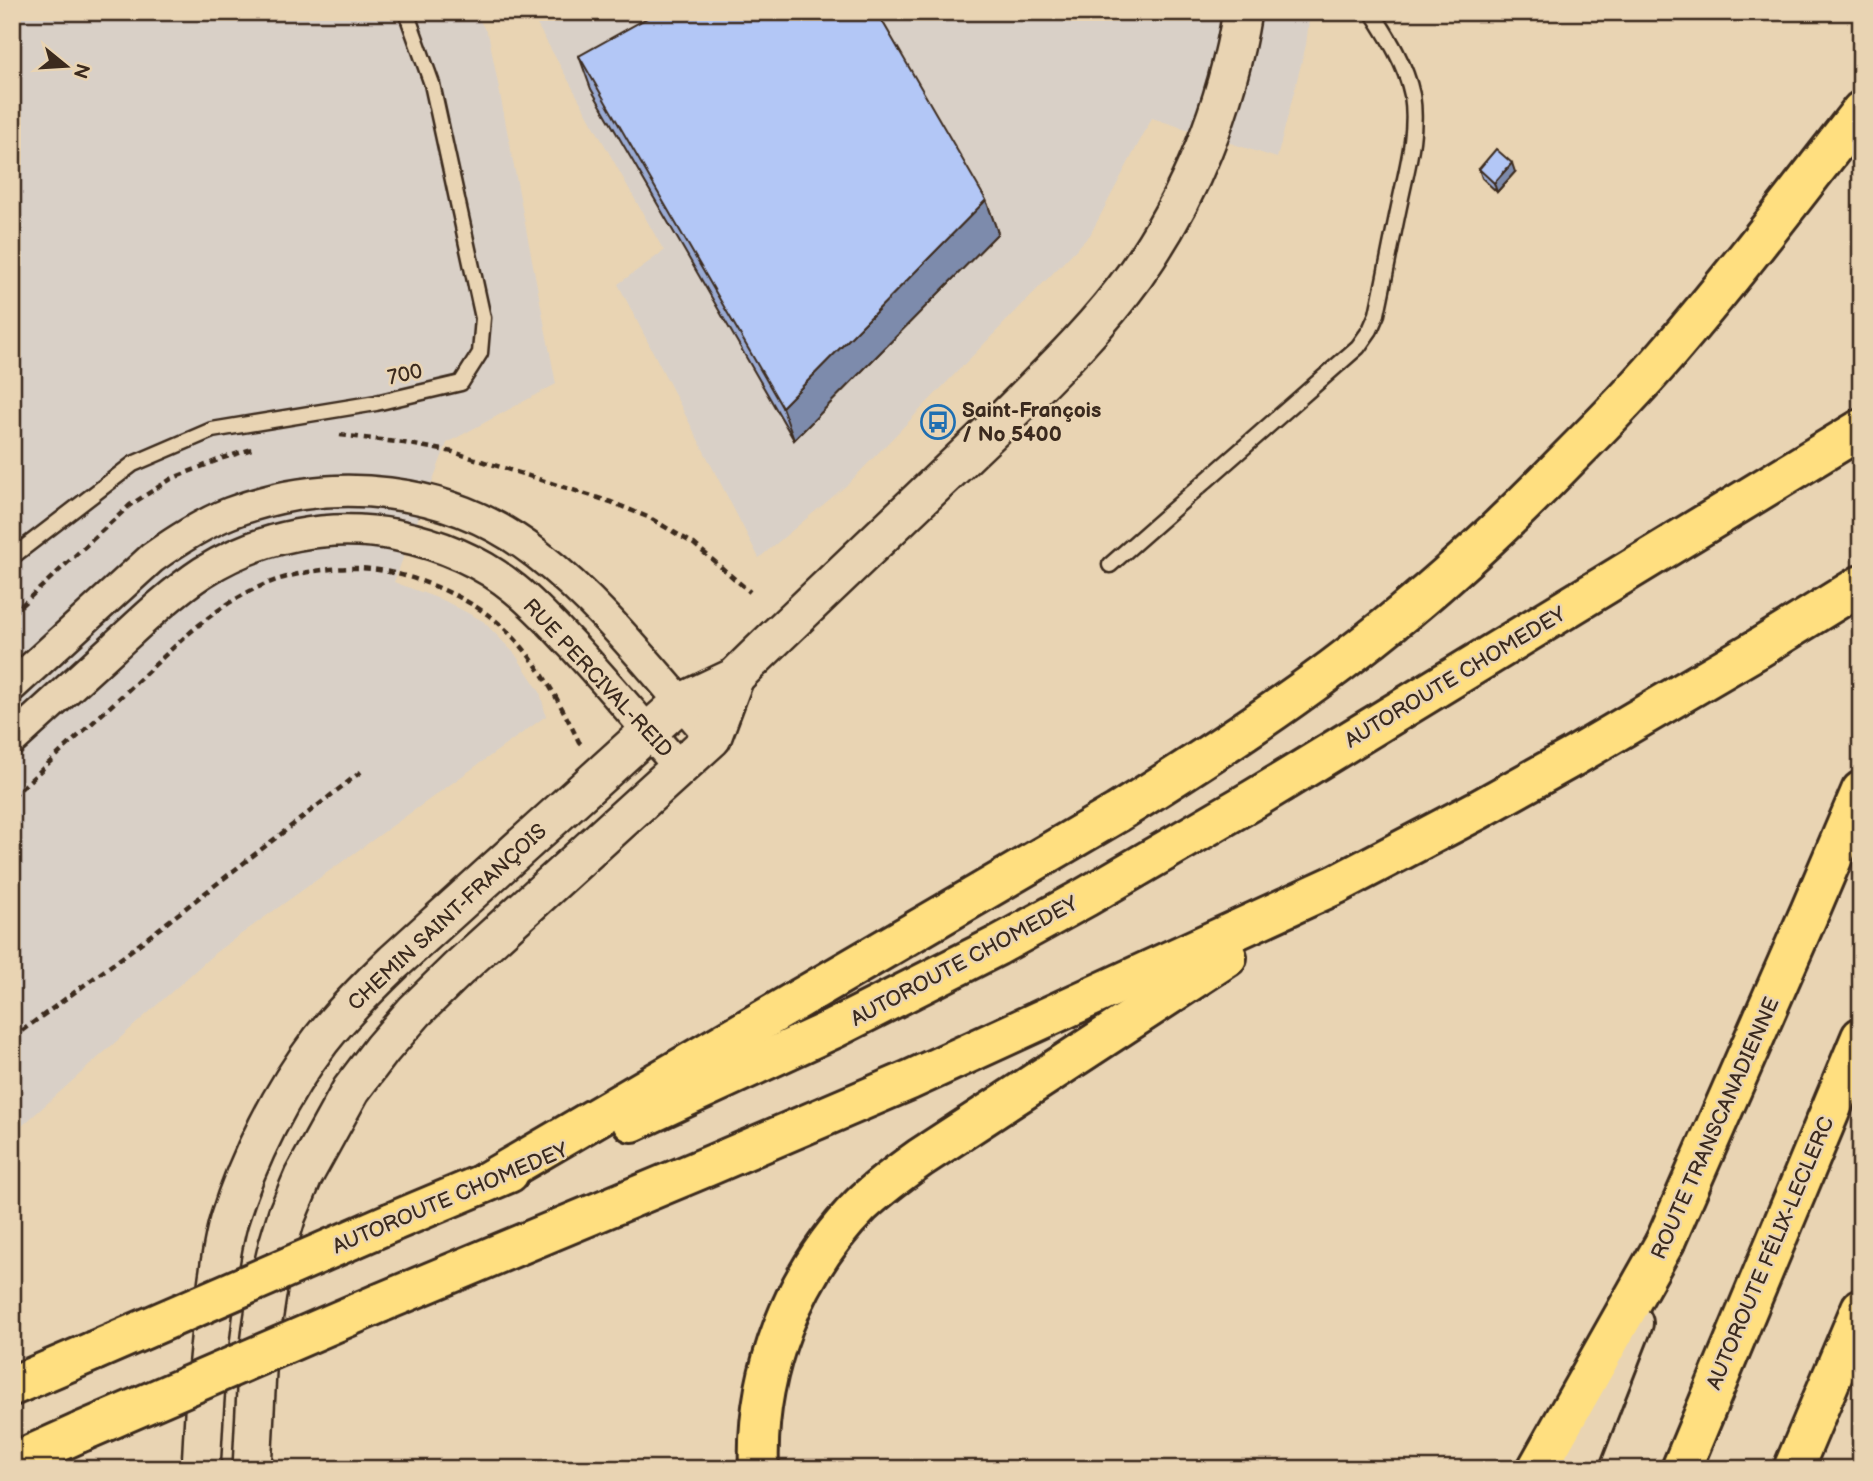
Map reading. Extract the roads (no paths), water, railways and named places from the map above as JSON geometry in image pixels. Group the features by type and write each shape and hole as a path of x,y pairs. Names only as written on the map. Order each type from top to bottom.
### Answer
{"main road":[{"path":"484,1183 1192,767 1326,673 1387,626 1519,508 1624,402 1707,306 1861,111"},
{"name":"AUTOROUTE CHOMEDEY","path":"12,1386 630,1122 833,1029 985,952 1075,903 1265,792 1861,429"},
{"path":"12,1463 380,1303 899,1085 1337,884 1573,757 1861,585"},
{"name":"ROUTE TRANSCANADIENNE","path":"1576,1469 1665,1242 1861,791"},
{"path":"759,1469 761,1408 781,1331 813,1266 861,1206 920,1158 1337,884"},
{"name":"AUTOROUTE FÉLIX-LECLERC","path":"1681,1469 1861,1037"},
{"path":"1538,1469 1665,1242"},
{"path":"1793,1469 1861,1308"}],"street":[{"name":"CHEMIN SAINT-FRANÇOIS","path":"201,1469 209,1350 229,1221 266,1129 320,1042 355,1001 394,962 680,702 736,677 1032,390 1105,314 1157,241 1209,136 1231,71 1242,12"},
{"name":"RUE PERCIVAL-REID","path":"12,686 152,558 201,527 258,503 289,496 346,490 375,491 433,502 462,512 512,537 536,553 615,627 712,738"},
{"name":"RUE PERCIVAL-REID","path":"12,740 137,625 202,573 246,549 273,540 303,533 363,530 418,539 443,547 492,572 514,588 553,624 680,768"},
{"name":"CHEMIN SAINT-FRANÇOIS","path":"252,1469 257,1371 268,1288 278,1245 303,1177 351,1090 415,1011 712,738 736,677"}],"lane":[{"name":"700","path":"12,557 133,464 212,430 376,403 461,383 480,353 482,318 432,84 406,12"},
{"path":"1110,565 1358,346 1370,330 1377,314 1411,150 1413,119 1412,95 1405,75 1391,41 1372,12"}],"place":[{"name":"Saint-François / No 5400","path":"938,422"}]}
